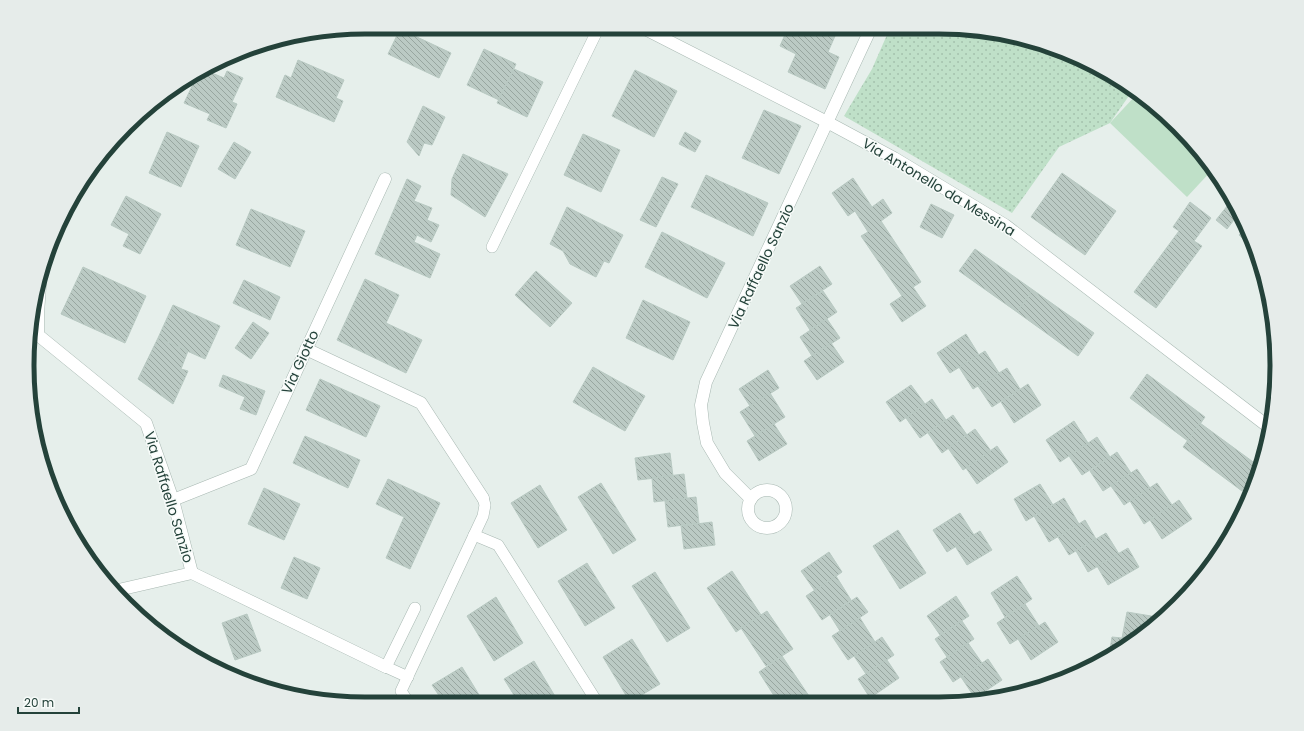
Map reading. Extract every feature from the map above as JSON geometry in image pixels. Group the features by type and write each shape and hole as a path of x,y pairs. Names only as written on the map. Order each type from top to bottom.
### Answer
{"street":[{"name":"Via Antonello da Messina","path":"655,34 894,158 1005,225 1265,424"},
{"name":"Via Raffaello Sanzio","path":"751,499 725,473 708,444 703,423 701,405 706,382 867,34"},
{"name":"Via Giotto","path":"173,500 251,469 385,180"},
{"name":"Via Raffaello Sanzio","path":"38,315 38,335 146,423 173,500 192,573 121,589"},
{"path":"306,349 421,403 483,498"},
{"path":"192,573 386,667"}],"lane":[{"path":"492,246 596,34"},
{"path":"404,697 401,691 483,516 485,505 483,498"},
{"path":"474,535 498,545 594,697"},
{"path":"408,677 386,667 415,608"}],"green space":[{"path":"887,34 938,34 982,37 1024,45 1065,59 1104,78 1130,95 1110,123 1059,147 1012,213 844,116 872,69"},
{"path":"1133,98 1157,116 1173,131 1188,147 1209,174 1187,197 1110,123"}],"building":[{"path":"398,34 411,34 451,53 439,78 388,54"},
{"path":"785,34 830,34 835,36 828,52 839,57 825,89 788,72 796,54 780,46"},
{"path":"484,49 516,64 499,100 467,85"},
{"path":"298,60 344,80 336,98 343,101 334,122 276,97 285,75 291,78"},
{"path":"514,69 543,82 527,117 497,103"},
{"path":"635,70 677,91 654,137 612,116"},
{"path":"227,71 243,78 232,102 237,104 226,128 207,120 210,114 184,103 194,82 211,72 224,78"},
{"path":"423,106 445,117 432,145 424,143 419,156 407,142"},
{"path":"764,110 801,126 779,174 742,158"},
{"path":"167,132 199,146 181,187 149,173"},
{"path":"685,132 701,141 695,152 679,144"},
{"path":"583,134 620,150 601,192 564,175"},
{"path":"234,142 251,152 235,179 218,169"},
{"path":"463,154 508,174 485,217 451,195 452,179"},
{"path":"1062,173 1116,211 1085,255 1031,217"},
{"path":"706,175 768,203 753,236 691,207"},
{"path":"662,177 678,184 666,207 651,199"},
{"path":"853,178 872,207 883,199 892,213 881,221 921,282 913,287 926,306 902,322 890,304 902,296 861,236 868,232 855,211 848,216 832,193"},
{"path":"407,179 421,186 414,201 432,208 427,220 439,225 431,242 417,235 414,242 440,254 430,278 375,254"},
{"path":"126,196 161,214 140,254 123,246 129,234 111,225"},
{"path":"651,199 666,207 656,227 640,220"},
{"path":"1190,202 1211,218 1194,241 1202,246 1156,308 1134,292 1179,231 1173,227"},
{"path":"931,204 954,215 942,238 920,227"},
{"path":"1228,205 1235,218 1227,229 1216,220"},
{"path":"567,207 623,235 609,263 604,261 596,277 570,264 563,251 550,244"},
{"path":"251,209 305,231 290,267 236,245"},
{"path":"662,232 725,263 707,298 645,267"},
{"path":"1242,232 1246,242 1239,235"},
{"path":"975,249 1033,290 1017,312 959,271"},
{"path":"820,266 832,284 802,304 790,286"},
{"path":"83,267 146,296 125,343 61,314"},
{"path":"536,271 572,303 550,327 515,295"},
{"path":"365,279 399,295 386,323 422,340 406,373 337,340"},
{"path":"244,280 280,297 270,320 233,303"},
{"path":"1033,290 1094,333 1078,356 1017,312"},
{"path":"823,291 837,312 810,330 796,308"},
{"path":"643,300 690,322 673,360 626,338"},
{"path":"173,305 220,326 205,359 158,338"},
{"path":"827,319 840,338 812,356 800,337"},
{"path":"253,322 269,333 251,359 235,348"},
{"path":"966,334 979,355 950,373 937,353"},
{"path":"158,338 188,351 181,369 188,371 173,404 138,379"},
{"path":"831,343 844,362 817,380 804,361"},
{"path":"985,351 999,373 973,389 959,367"},
{"path":"593,367 645,396 625,431 573,402"},
{"path":"1007,368 1020,389 992,407 978,386"},
{"path":"768,370 779,388 750,406 739,389"},
{"path":"1147,374 1205,417 1188,441 1130,398"},
{"path":"223,375 265,391 256,415 240,409 245,397 219,386"},
{"path":"320,379 380,406 366,437 306,410"},
{"path":"1028,384 1041,405 1014,423 1001,402"},
{"path":"911,385 925,404 900,422 886,402"},
{"path":"770,393 785,417 755,436 740,412"},
{"path":"932,399 946,420 920,438 906,418"},
{"path":"953,415 967,435 942,453 928,433"},
{"path":"1074,421 1088,443 1060,462 1046,440"},
{"path":"1200,423 1255,463 1248,483 1242,491 1183,447"},
{"path":"774,424 787,444 759,461 747,441"},
{"path":"975,429 991,451 963,470 948,448"},
{"path":"305,436 360,460 348,488 293,463"},
{"path":"1097,437 1110,457 1082,475 1069,456"},
{"path":"997,446 1008,462 977,484 966,468"},
{"path":"1117,452 1131,473 1103,491 1090,471"},
{"path":"670,453 673,476 638,480 635,458"},
{"path":"1137,469 1150,488 1124,505 1111,486"},
{"path":"684,474 687,498 654,502 652,478"},
{"path":"388,479 440,503 410,569 386,558 404,517 376,504"},
{"path":"601,483 636,540 613,554 578,497"},
{"path":"1157,483 1172,505 1144,524 1130,501"},
{"path":"1040,484 1053,505 1026,521 1014,499"},
{"path":"540,485 567,530 538,548 511,503"},
{"path":"264,488 300,504 284,540 248,524"},
{"path":"696,497 699,523 668,527 665,501"},
{"path":"1064,498 1079,524 1049,542 1034,516"},
{"path":"1179,500 1192,519 1162,539 1150,520"},
{"path":"960,513 974,535 947,552 933,530"},
{"path":"1085,520 1096,539 1069,555 1058,537"},
{"path":"712,522 715,545 684,549 681,526"},
{"path":"898,530 926,573 900,589 873,546"},
{"path":"980,531 992,550 967,565 955,546"},
{"path":"1106,533 1119,554 1088,572 1076,551"},
{"path":"1128,548 1139,567 1108,585 1097,566"},
{"path":"829,552 842,572 815,591 801,571"},
{"path":"294,557 320,568 307,599 281,588"},
{"path":"587,563 615,608 585,626 558,581"},
{"path":"732,571 761,615 736,632 707,588"},
{"path":"655,572 690,628 667,642 632,586"},
{"path":"836,576 851,600 822,620 806,596"},
{"path":"1017,576 1032,599 1005,617 991,593"},
{"path":"956,596 969,616 940,635 927,616"},
{"path":"496,597 523,643 494,661 467,616"},
{"path":"857,597 868,612 840,631 830,615"},
{"path":"1025,604 1039,626 1010,644 997,623"},
{"path":"767,611 793,649 766,666 741,628"},
{"path":"1127,612 1155,617 1126,639 1122,638"},
{"path":"247,614 261,651 235,660 222,623"},
{"path":"860,618 875,642 848,660 832,636"},
{"path":"962,621 974,639 947,657 935,639"},
{"path":"1045,622 1058,642 1031,660 1018,639"},
{"path":"882,637 894,655 866,674 854,656"},
{"path":"1112,637 1126,639 1123,641 1110,649"},
{"path":"632,639 660,684 638,697 627,697 603,657"},
{"path":"968,643 982,663 953,682 940,662"},
{"path":"782,656 809,696 775,697 759,672"},
{"path":"988,659 1002,680 981,694 973,695 961,677"},
{"path":"887,660 899,678 871,697 869,697 858,679"},
{"path":"534,661 555,697 515,697 504,679"},
{"path":"462,667 480,697 440,697 432,685"}]}
